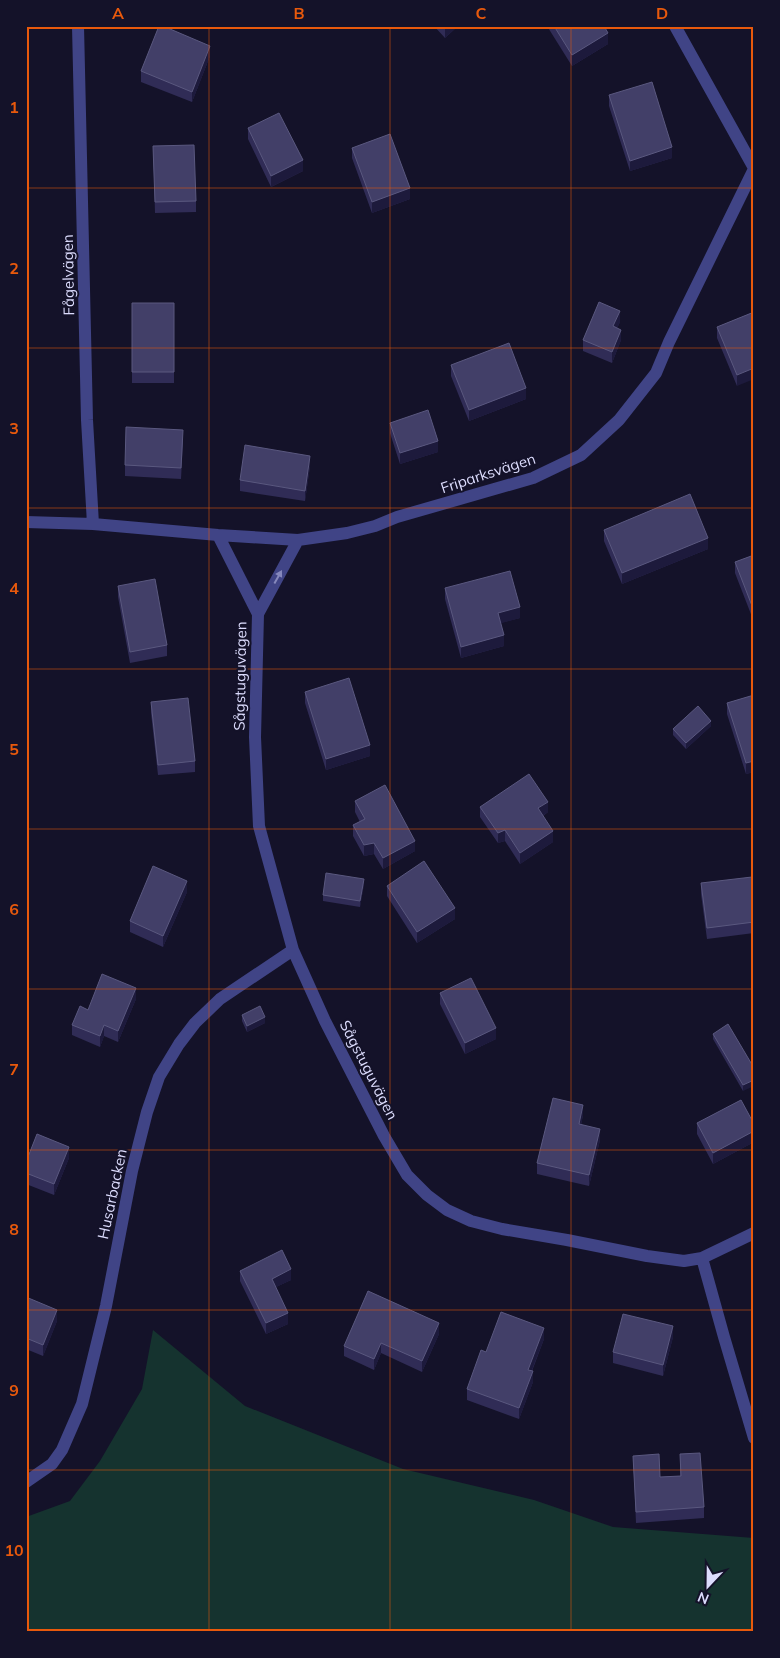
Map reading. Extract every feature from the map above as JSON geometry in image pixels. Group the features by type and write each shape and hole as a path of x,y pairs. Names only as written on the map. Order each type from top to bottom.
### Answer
{"street":[{"name":"Fågelvägen","path":"78,26 87,420 93,524"},
{"path":"675,26 754,169"},
{"name":"Friparksvägen","path":"218,535 298,540 348,532 375,526 533,478 581,455 619,420 656,373 673,333 754,169"},
{"path":"26,522 93,524 218,535"},
{"name":"Sågstuguvägen","path":"218,535 258,614"},
{"name":"Sågstuguvägen","path":"298,540 258,614 255,737 259,826 293,950 324,1021 397,1160 407,1175 447,1210 471,1221 502,1229 684,1261 702,1258 754,1234"},
{"name":"Husarbacken","path":"26,1482 52,1464 62,1450 82,1404 106,1306 132,1171 147,1112 160,1077 179,1044 201,1017 220,999 293,950"},
{"path":"702,1258 754,1438"}],"green space":[{"path":"153,1330 245,1406 403,1469 534,1500 613,1527 754,1538 754,1632 26,1632 26,1517 70,1501 100,1461 142,1389"}],"building":[{"path":"159,26 210,46 192,92 141,71"},
{"path":"554,26 604,26 608,33 572,55"},
{"path":"652,82 672,147 630,161 609,95"},
{"path":"279,113 303,160 271,176 248,128"},
{"path":"390,134 410,188 372,202 352,148"},
{"path":"194,145 196,201 155,202 153,146"},
{"path":"599,302 620,311 613,326 621,330 612,352 583,340"},
{"path":"132,303 174,303 174,372 132,372"},
{"path":"754,312 754,368 737,375 717,327"},
{"path":"509,343 526,388 469,410 451,365"},
{"path":"428,410 438,441 400,453 390,423"},
{"path":"126,427 183,430 181,468 125,465"},
{"path":"245,445 310,456 305,491 240,480"},
{"path":"690,494 708,538 622,573 604,530"},
{"path":"754,555 754,611 735,562"},
{"path":"510,571 520,607 498,613 504,635 461,647 445,588"},
{"path":"155,579 167,645 130,652 118,586"},
{"path":"349,678 370,745 326,759 305,692"},
{"path":"754,695 754,761 746,763 727,703"},
{"path":"188,698 195,761 158,765 151,702"},
{"path":"698,706 711,721 686,743 673,729"},
{"path":"529,774 548,802 538,808 553,831 520,853 505,830 498,833 480,807"},
{"path":"385,785 415,841 383,858 374,843 364,845 353,825 365,819 355,801"},
{"path":"424,861 455,908 417,932 387,886"},
{"path":"153,866 187,881 163,936 130,921"},
{"path":"326,873 364,879 360,901 323,895"},
{"path":"752,877 754,888 754,922 707,928 701,883"},
{"path":"102,974 136,988 118,1031 104,1025 100,1036 72,1025 80,1006 88,1010"},
{"path":"471,978 496,1028 465,1043 440,993"},
{"path":"260,1006 265,1017 247,1026 242,1015"},
{"path":"728,1024 754,1068 754,1080 743,1085 713,1034"},
{"path":"553,1098 583,1105 579,1124 600,1129 589,1175 537,1163"},
{"path":"741,1100 754,1124 754,1131 713,1153 697,1123"},
{"path":"37,1134 69,1147 54,1184 26,1173 26,1162"},
{"path":"282,1250 291,1269 272,1279 288,1313 266,1323 240,1271"},
{"path":"368,1291 439,1323 422,1361 381,1343 374,1359 344,1346"},
{"path":"26,1297 57,1310 43,1345 26,1338"},
{"path":"501,1312 544,1328 528,1370 533,1371 519,1408 467,1389 481,1350 486,1352"},
{"path":"623,1314 673,1326 663,1365 613,1352"},
{"path":"700,1453 704,1507 636,1512 633,1456 659,1454 660,1477 681,1476 680,1454"}]}
